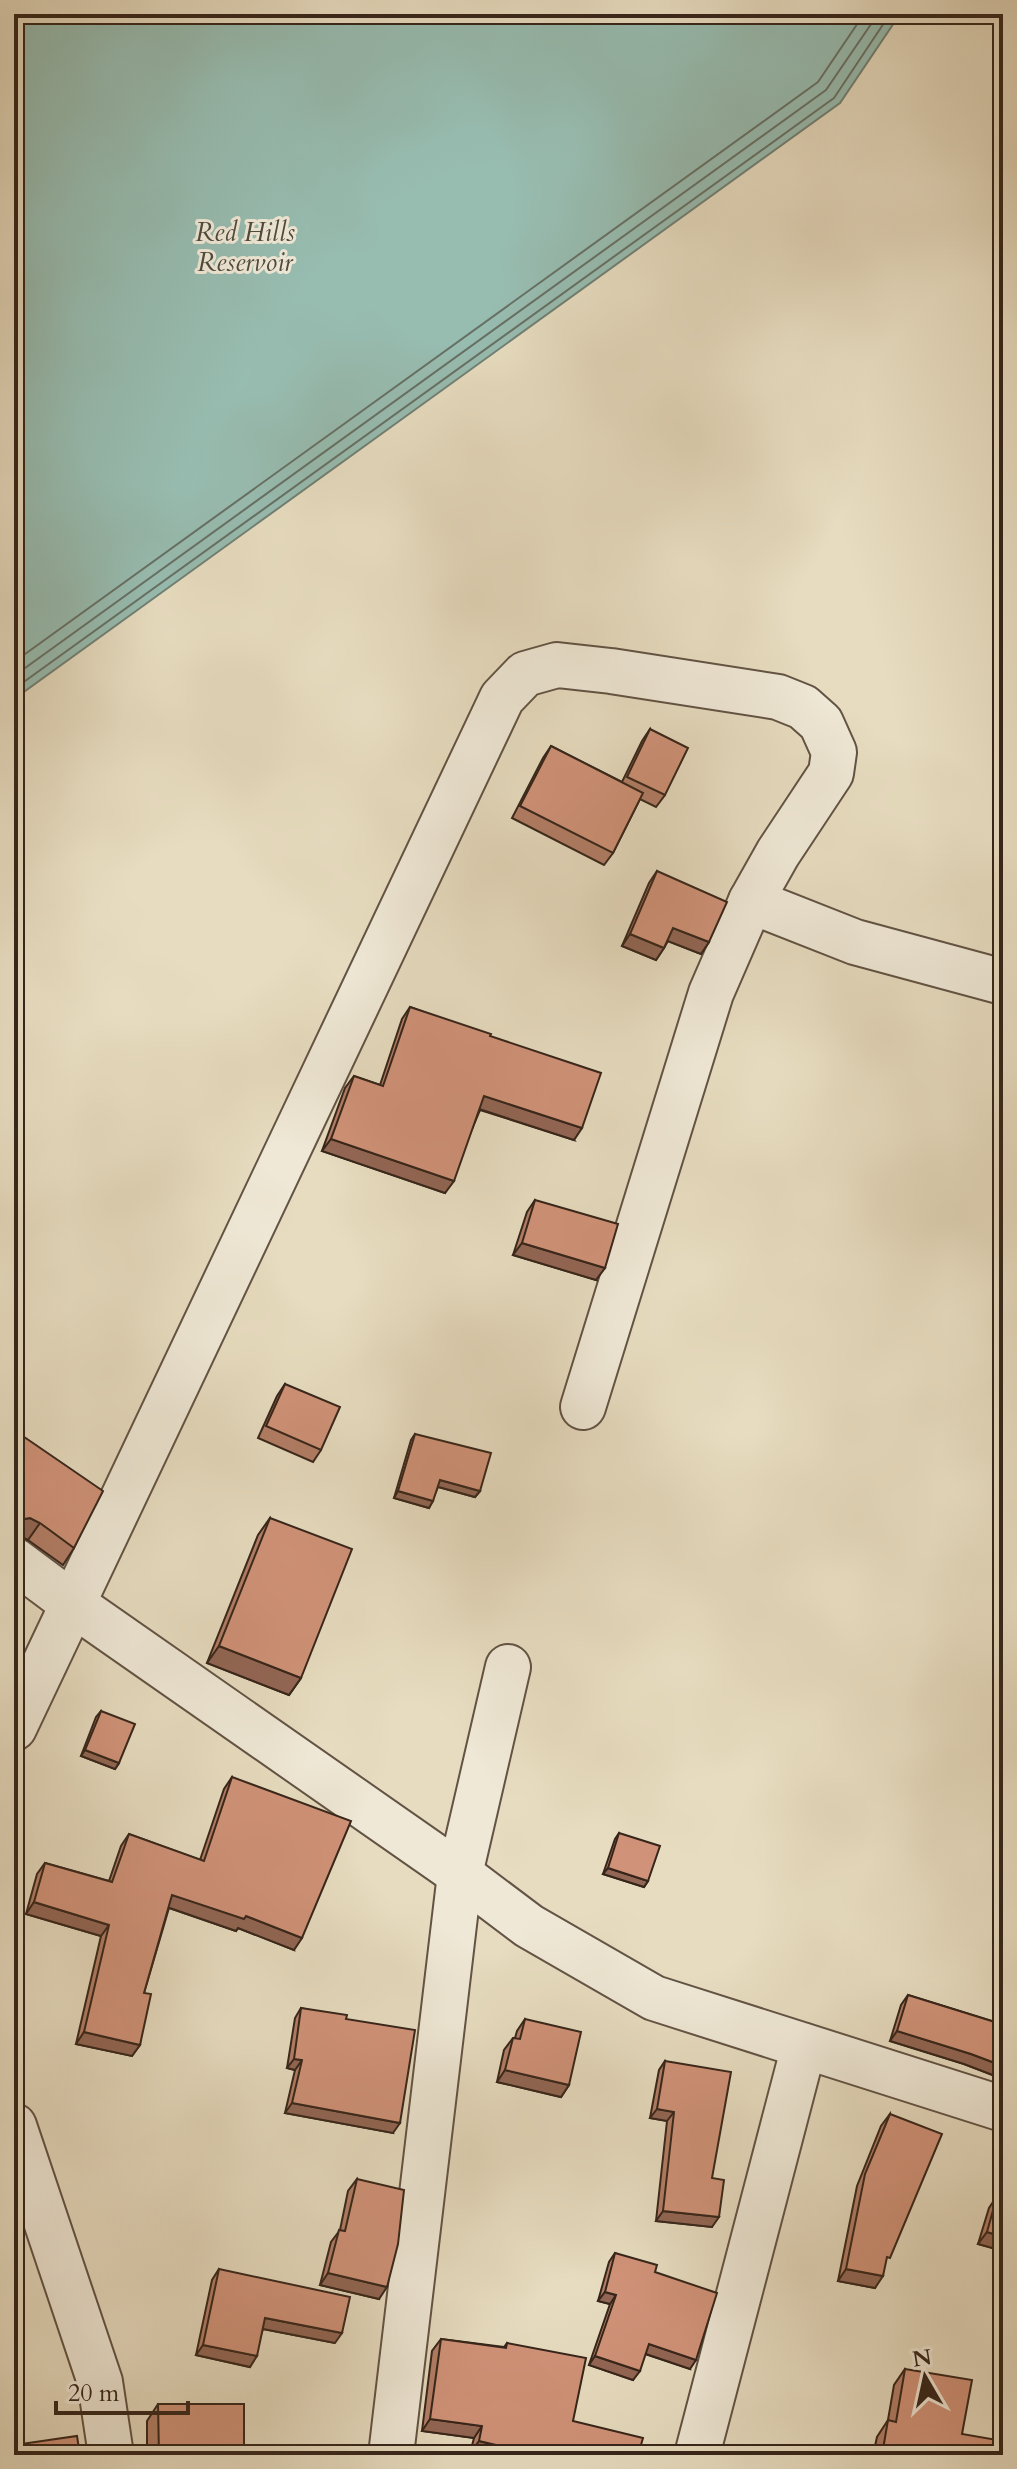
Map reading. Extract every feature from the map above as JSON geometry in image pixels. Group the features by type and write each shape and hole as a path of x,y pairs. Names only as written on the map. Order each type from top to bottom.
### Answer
{"street":[{"path":"14,1728 502,698 525,674 557,665 778,697 803,707 821,723 834,752 831,773 778,853 751,901 711,993 583,1407"},
{"path":"751,901 855,942 1003,982"},
{"path":"14,1560 460,1874 529,1926 654,1998 1003,2109"},
{"path":"391,2455 460,1874 508,1667"},
{"path":"697,2455 804,2046"},
{"path":"14,2126 100,2382 111,2455"}],"water":[{"name":"Red Hills Reservoir","path":"14,14 900,14 840,103 14,699"}],"building":[{"path":"650,729 688,748 665,795 627,777"},
{"path":"551,746 643,793 613,853 520,806"},
{"path":"657,871 727,902 709,942 673,928 664,948 630,934"},
{"path":"410,1007 601,1073 582,1128 484,1096 454,1181 331,1139 354,1076 383,1086"},
{"path":"535,1200 618,1224 605,1268 522,1243"},
{"path":"285,1384 340,1407 321,1450 266,1426"},
{"path":"14,1430 103,1491 74,1548 40,1523 30,1518 18,1520 14,1517"},
{"path":"415,1434 491,1453 480,1491 440,1480 433,1501 398,1491"},
{"path":"270,1518 352,1549 301,1678 219,1646"},
{"path":"101,1711 135,1724 119,1763 85,1750"},
{"path":"232,1777 351,1821 302,1938 246,1916 244,1919 172,1895 144,1993 151,1994 140,2045 84,2032 109,1925 34,1902 45,1863 112,1882 129,1834 204,1861"},
{"path":"619,1833 660,1846 648,1881 608,1868"},
{"path":"908,1995 998,2023 1003,2009 1003,2066 897,2031"},
{"path":"301,2008 415,2030 400,2123 292,2103 302,2060 294,2059"},
{"path":"525,2019 581,2032 569,2085 505,2070 513,2038 520,2039"},
{"path":"665,2061 731,2072 712,2178 724,2180 719,2217 663,2211 674,2112 657,2109"},
{"path":"890,2114 942,2134 890,2258 887,2257 883,2276 846,2269 865,2174"},
{"path":"357,2179 404,2190 398,2244 387,2287 328,2273 339,2230 345,2231"},
{"path":"997,2196 1003,2198 1003,2237 987,2232"},
{"path":"615,2253 657,2265 655,2272 717,2293 696,2360 649,2344 640,2371 595,2356 616,2295 605,2292"},
{"path":"219,2269 350,2297 342,2333 265,2318 257,2356 203,2345"},
{"path":"441,2339 506,2348 507,2343 586,2358 573,2421 643,2438 638,2455 538,2455 479,2441 482,2426 430,2419"},
{"path":"905,2369 972,2380 962,2434 1003,2441 1003,2455 882,2455 888,2420 896,2422"},
{"path":"158,2404 244,2404 244,2455 159,2455"},
{"path":"77,2436 80,2455 14,2455 14,2445"}]}
